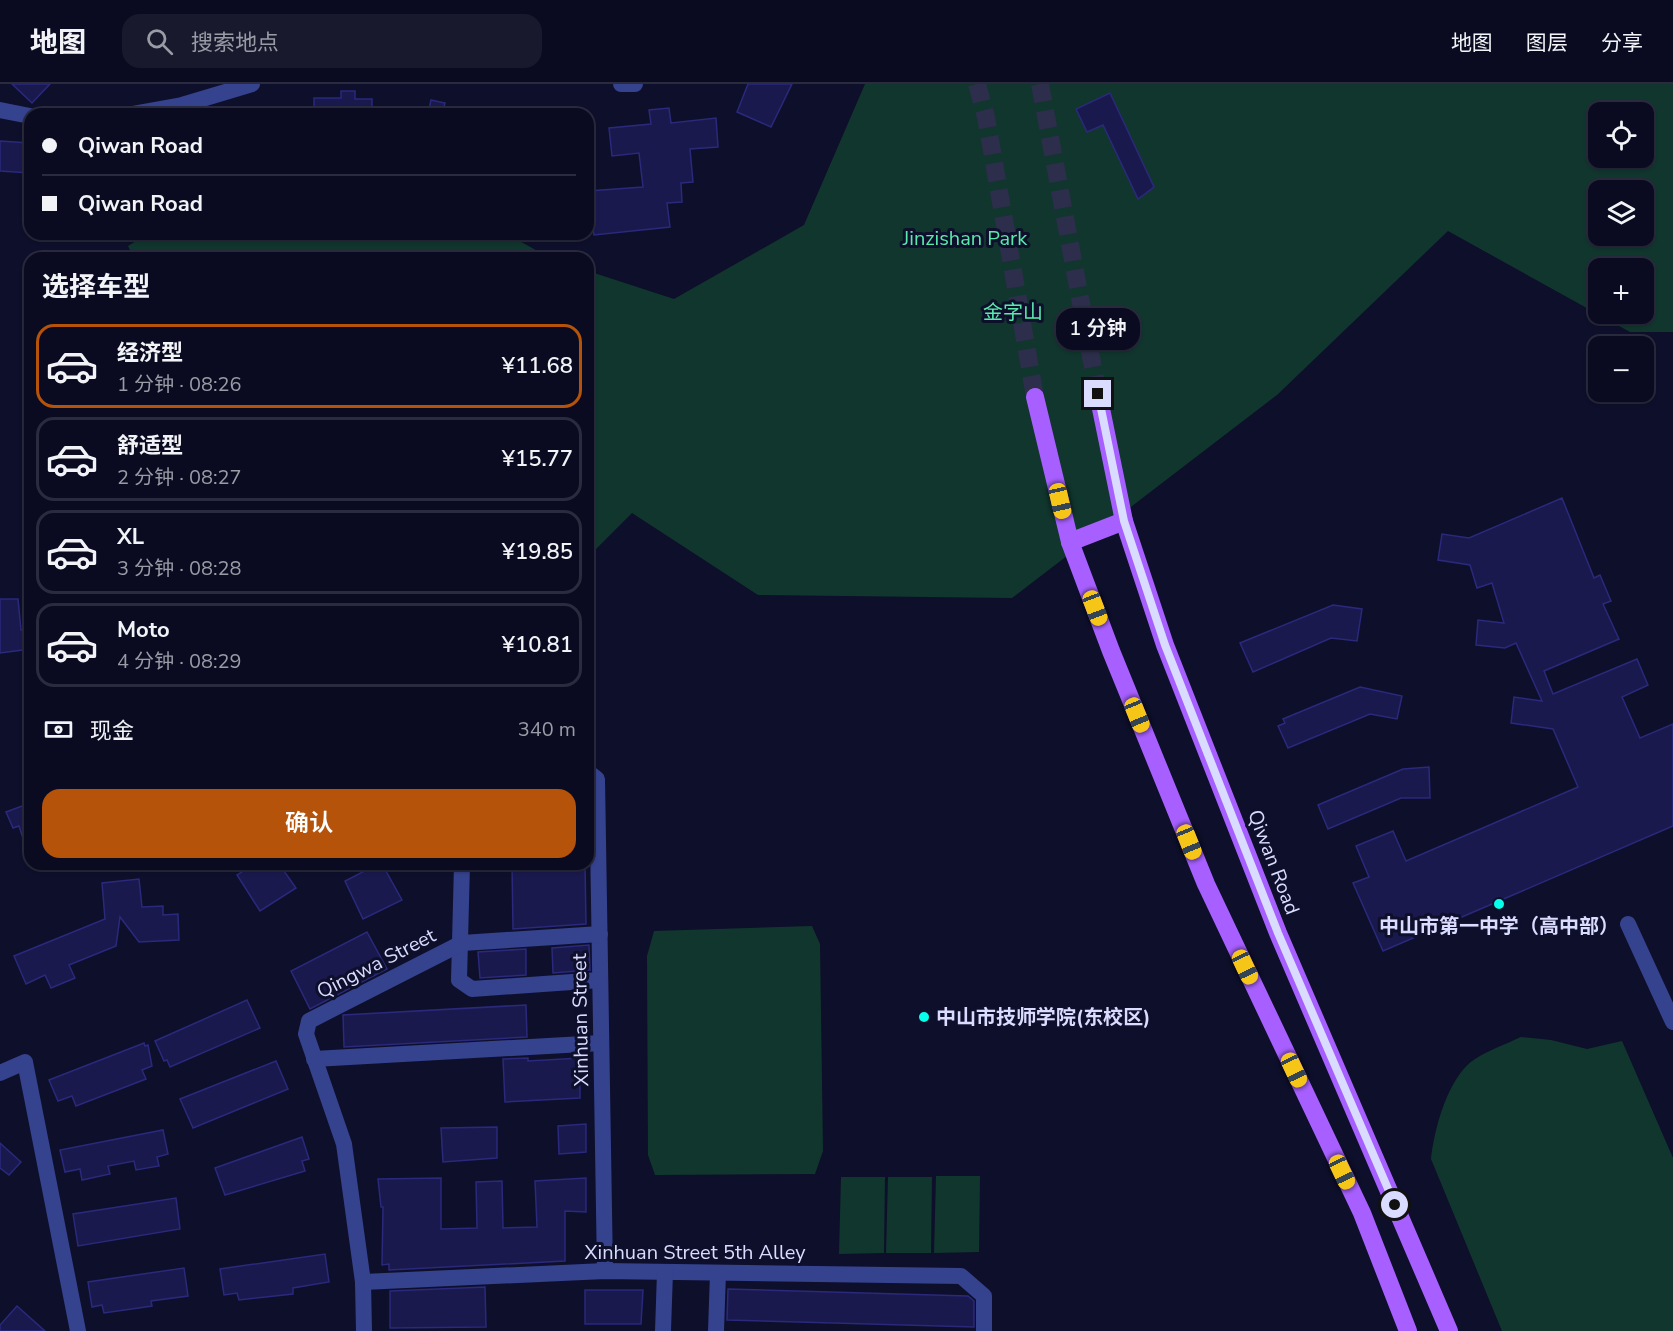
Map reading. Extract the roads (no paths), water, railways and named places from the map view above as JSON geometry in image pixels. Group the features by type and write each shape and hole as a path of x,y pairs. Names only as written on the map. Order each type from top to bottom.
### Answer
{"main road":[{"name":"Qiwan Road","path":"1098,394 1124,521 1165,645 1278,933 1449,1331"},
{"path":"1035,397 1070,542 1206,884 1362,1214 1408,1331"},
{"path":"1070,542 1124,521"}],"street":[{"path":"165,108 252,84"},
{"path":"621,84 635,84"},
{"path":"0,110 24,115"},
{"name":"Xinhuan Street","path":"594,777 597,779 605,1271"},
{"path":"462,870 459,980 472,989 600,980"},
{"path":"1628,924 1673,1022"},
{"name":"Qingwa Street","path":"364,1331 363,1282 344,1144 306,1034 309,1021 460,944 600,934"},
{"path":"314,1059 601,1043"},
{"path":"0,1072 25,1062 78,1331"},
{"name":"Xinhuan Street 5th Alley","path":"363,1282 605,1271 961,1276 984,1296 984,1331"},
{"path":"663,1331 665,1272"},
{"path":"716,1331 718,1273"}],"tunnel":[{"path":"977,84 986,117 1035,397"},
{"path":"1040,84 1098,394"}],"place":[{"name":"中山市第一中学（高中部）","path":"1499,904"},
{"name":"中山市技师学院(东校区)","path":"924,1017"}],"park label":[{"name":"Jinzishan Park","path":"965,238"},
{"name":"金字山","path":"1013,312"}]}
